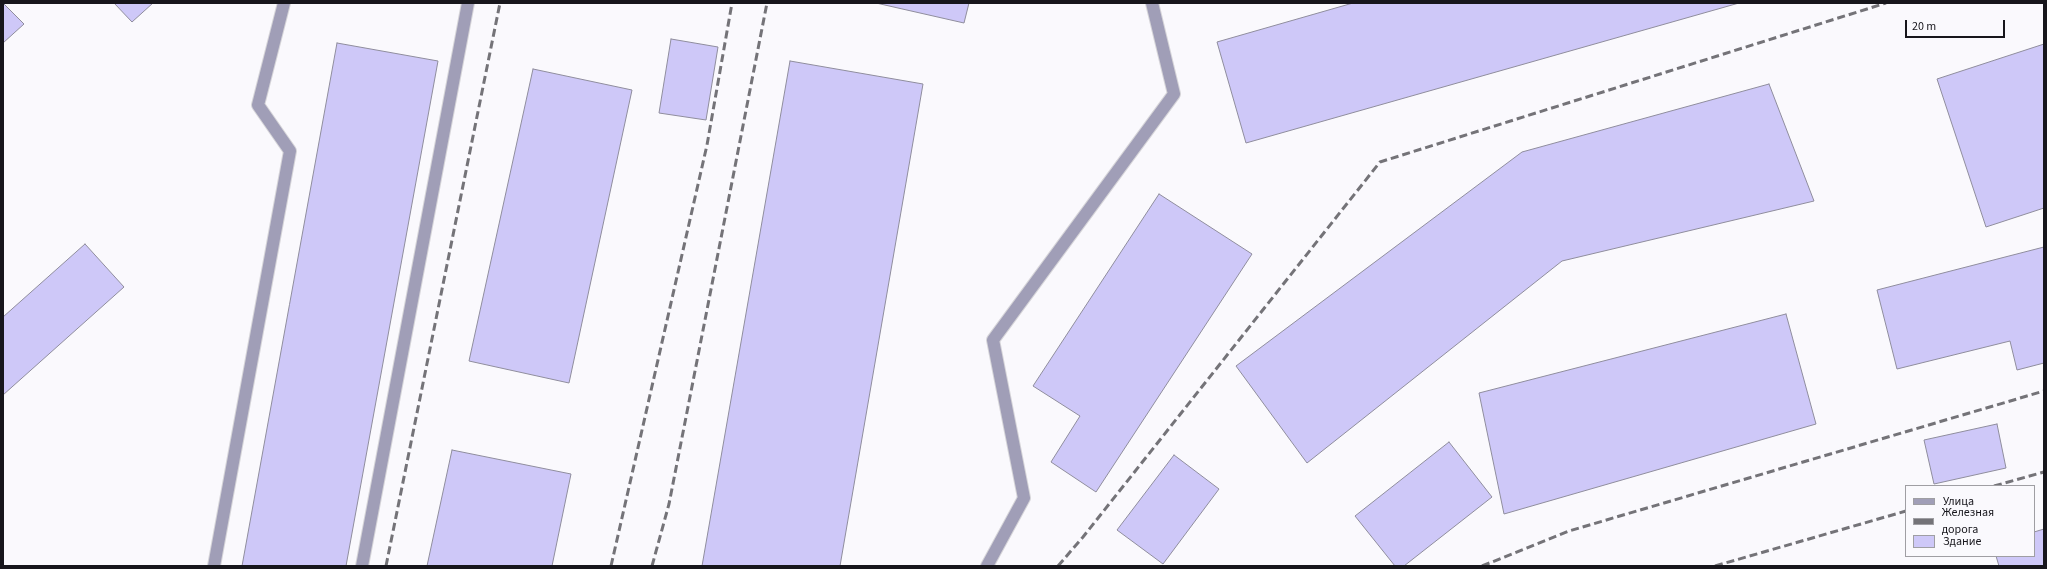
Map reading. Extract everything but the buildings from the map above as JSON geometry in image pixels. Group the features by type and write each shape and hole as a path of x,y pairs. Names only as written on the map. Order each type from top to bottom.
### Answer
{"lane":[{"path":"214,566 290,151 258,105 284,3"},
{"path":"362,566 468,3"},
{"path":"987,566 1024,498 993,340 1174,94 1152,3"}],"railway":[{"path":"386,566 500,3"},
{"path":"611,566 707,145 732,3"},
{"path":"652,566 669,504 767,3"},
{"path":"1058,566 1083,537 1380,162 1886,3"},
{"path":"1482,566 1569,531 2044,391"},
{"path":"1998,485 2044,472"},
{"path":"1715,566 1905,511"}]}
